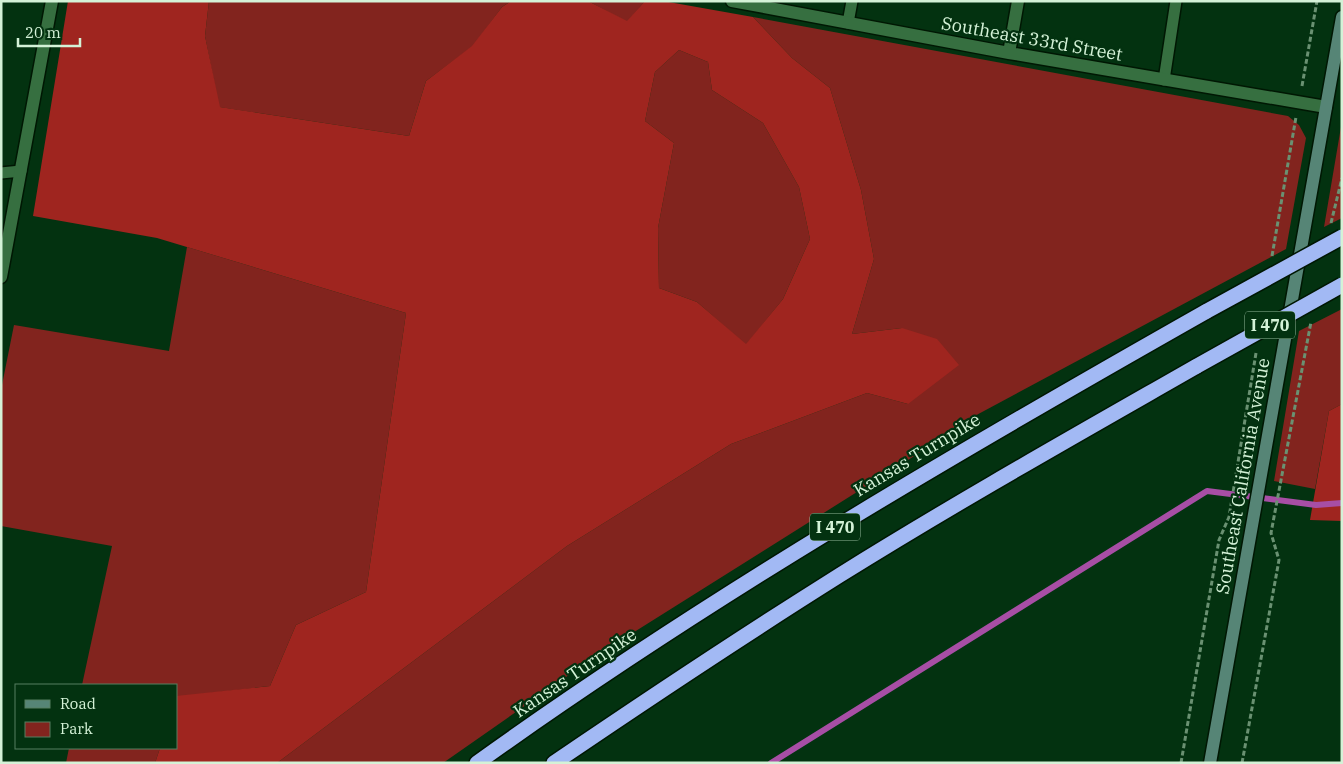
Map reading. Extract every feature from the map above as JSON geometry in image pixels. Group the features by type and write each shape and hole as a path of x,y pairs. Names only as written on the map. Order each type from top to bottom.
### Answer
{"highway":[{"name":"Kansas Turnpike","path":"477,763 626,661 858,513 993,432 1342,237"},
{"name":"I 470","path":"554,763 665,687 840,575 971,496 1342,285"}],"main road":[{"name":"Southeast California Avenue","path":"1210,763 1342,17"}],"street":[{"path":"1,277 52,1"},
{"name":"Southeast 33rd Street","path":"732,1 1009,53 1326,108"},
{"path":"1009,53 1018,1"}],"lane":[{"path":"848,23 852,1"},
{"path":"1164,80 1176,1"},
{"path":"1,173 21,170"}],"path":[{"path":"1270,265 1317,1"},
{"path":"1181,763 1219,540 1231,509 1258,344"},
{"path":"1242,763 1278,560 1271,533 1286,443"}],"green space":[{"path":"209,1 511,1 502,7 473,46 426,81 409,136 219,107 205,36"},
{"path":"588,1 645,1 627,22"},
{"path":"753,17 1288,116 1299,125 1306,138 1286,249 956,426 935,443 596,656 443,763 277,763 567,546 731,444 867,393 908,404 902,328 852,334 874,259 861,190 830,88 792,58"},
{"path":"679,50 708,62 712,90 763,123 799,187 810,239 783,299 746,345 697,302 659,288 658,228 674,143 645,121 655,72"},
{"path":"1342,121 1342,218 1324,227"},
{"path":"187,247 406,313 366,592 296,625 270,686 178,697 178,684 82,684 112,546 1,526 1,390 14,325 169,351"},
{"path":"1342,309 1342,404 1329,411 1315,489 1274,481 1299,331"},
{"path":"69,749 160,749 155,763 66,763"}],"shaded area":[{"path":"68,1 209,1 205,36 220,107 409,136 426,81 472,46 502,7 511,1 588,1 627,21 645,1 663,1 753,17 792,58 830,88 861,190 874,259 852,334 902,328 937,339 959,365 908,404 867,393 731,444 567,546 277,763 155,763 160,749 178,749 178,696 270,686 296,625 366,592 406,313 157,238 33,216","holes":["679,50 708,62 712,90 763,123 799,187 810,239 783,299 746,344 697,302 659,288 658,228 674,143 645,121 655,72"]},
{"path":"1342,404 1342,521 1310,520 1329,411"}],"waterway":[{"path":"771,763 1207,491 1316,505 1342,503"}]}
